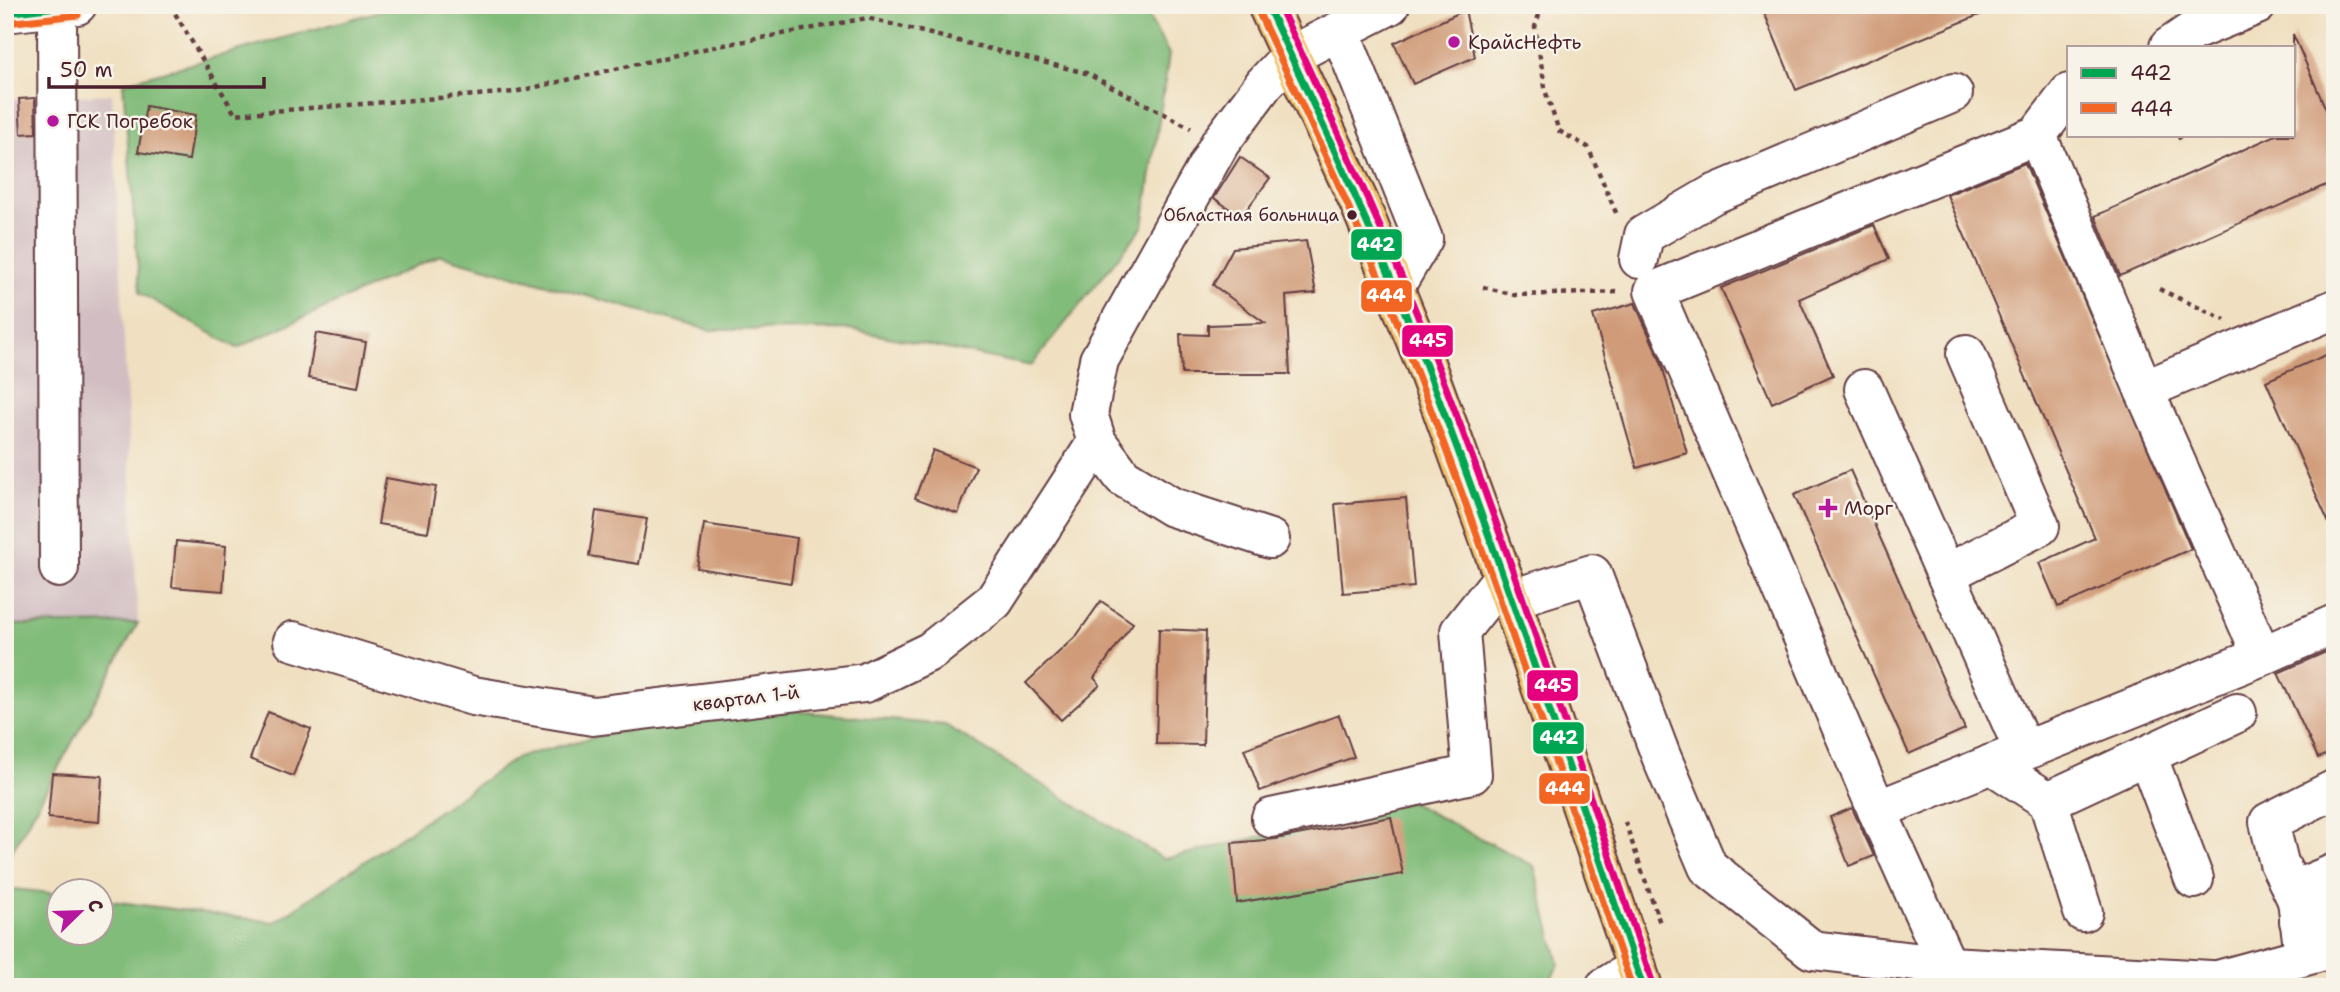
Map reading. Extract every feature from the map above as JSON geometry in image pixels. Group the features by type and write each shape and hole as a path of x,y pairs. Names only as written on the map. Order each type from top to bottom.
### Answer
{"main road":[{"path":"1268,5 1359,202 1425,363 1507,588 1640,977"}],"street":[{"path":"1270,539 1172,507 1123,477 1097,442 1088,414 1100,360 1220,143 1264,84 1290,56 1390,5"},
{"path":"2170,46 2191,32 2257,5"},
{"path":"5,13 67,7 59,568"},
{"path":"1340,31 1423,239 1394,288"},
{"path":"1953,976 1877,810 1646,275 1644,235 1712,195 1954,93"},
{"path":"1646,275 2037,135 2067,96"},
{"path":"2037,135 2144,390 2262,656"},
{"path":"2144,390 2335,309"},
{"path":"1946,574 2040,526 1966,354"},
{"path":"1864,389 1946,574 2007,758 2048,802 2083,912"},
{"name":"квартал 1-й","path":"293,641 473,696 593,716 865,683 931,651 994,601 1097,442"},
{"path":"1271,818 1472,775 1460,631 1507,588 1591,574 1661,756 1708,867 1812,950 1953,976 2202,984 2309,931 2335,910"},
{"path":"1877,810 2262,656 2335,624"},
{"path":"2048,802 2237,713"},
{"path":"2147,755 2194,879"},
{"path":"2309,931 2279,863 2269,822 2335,789"},
{"path":"2309,931 2299,888 2335,873"},
{"path":"1605,987 1640,977"}],"path":[{"path":"170,5 235,114 514,92 708,48 867,18 1086,73 1220,143"},
{"path":"1483,287 1514,295 1646,275 1588,147 1559,131 1546,93 1535,27 1542,5"},
{"path":"2179,136 2182,142"},
{"path":"2159,289 2265,338"}],"shaded area":[{"path":"112,94 138,623 5,625 5,100"}],"green space":[{"path":"401,5 1142,5 1169,54 1143,226 1031,366 849,329 709,330 440,255 237,348 140,293 123,83"},
{"path":"138,623 5,864 5,625"},
{"path":"794,711 945,725 1164,859 1410,802 1534,866 1559,964 1546,987 5,987 5,888 46,893 46,946 116,946 116,902 275,922 518,757 610,733"}],"building":[{"path":"1781,5 2001,6 1796,90 1764,12"},
{"path":"1465,10 1475,57 1413,84 1394,43"},
{"path":"2293,34 2328,114 2335,111 2335,181 2120,276 2095,216 2274,136 2294,136"},
{"path":"35,98 36,133 21,134 19,99"},
{"path":"146,106 196,115 189,160 138,152"},
{"path":"1240,157 1270,178 1241,217 1214,198"},
{"path":"2025,163 2191,549 2058,607 2039,563 2095,538 1947,195"},
{"path":"1874,225 1889,259 1799,299 1833,375 1772,403 1721,288"},
{"path":"1306,241 1316,293 1286,296 1290,374 1182,374 1180,334 1208,335 1208,325 1265,323 1213,285 1233,248"},
{"path":"1635,303 1661,362 1687,453 1637,468 1593,315"},
{"path":"316,333 366,342 358,387 308,378"},
{"path":"2335,351 2335,537 2266,381"},
{"path":"933,450 976,467 958,514 915,498"},
{"path":"1850,470 1965,729 1909,754 1794,495"},
{"path":"386,478 436,487 428,532 378,524"},
{"path":"1406,498 1414,587 1343,593 1335,504"},
{"path":"596,511 647,519 639,564 589,556"},
{"path":"704,524 797,538 791,583 697,568"},
{"path":"176,541 226,546 223,591 172,587"},
{"path":"1101,601 1133,623 1094,678 1100,685 1061,720 1026,683 1077,635"},
{"path":"1159,629 1206,631 1203,745 1156,744"},
{"path":"2335,648 2335,751 2318,758 2278,673"},
{"path":"268,712 311,729 293,776 250,759"},
{"path":"1339,715 1354,757 1260,791 1244,749"},
{"path":"52,773 102,776 99,822 48,818"},
{"path":"1852,808 1874,856 1849,866 1830,817"},
{"path":"1391,817 1403,874 1237,903 1232,843 1276,839"}],"transit line":[{"name":"442","path":"5,13 75,5"},
{"name":"442","path":"1267,5 1369,227 1425,363 1510,595 1643,987"},
{"name":"445","path":"1279,5 1379,225 1435,359 1520,592 1653,984"},
{"name":"444","path":"1257,9 1360,232 1415,368 1500,599 1632,987"},
{"name":"444","path":"6,23 78,15"}],"place":[{"name":"КрайсНефть","path":"1454,42"},
{"name":"ГСК Погребок","path":"53,121"},
{"name":"Областная больница","path":"1352,215"},
{"name":"Морг","path":"1828,508"}]}
